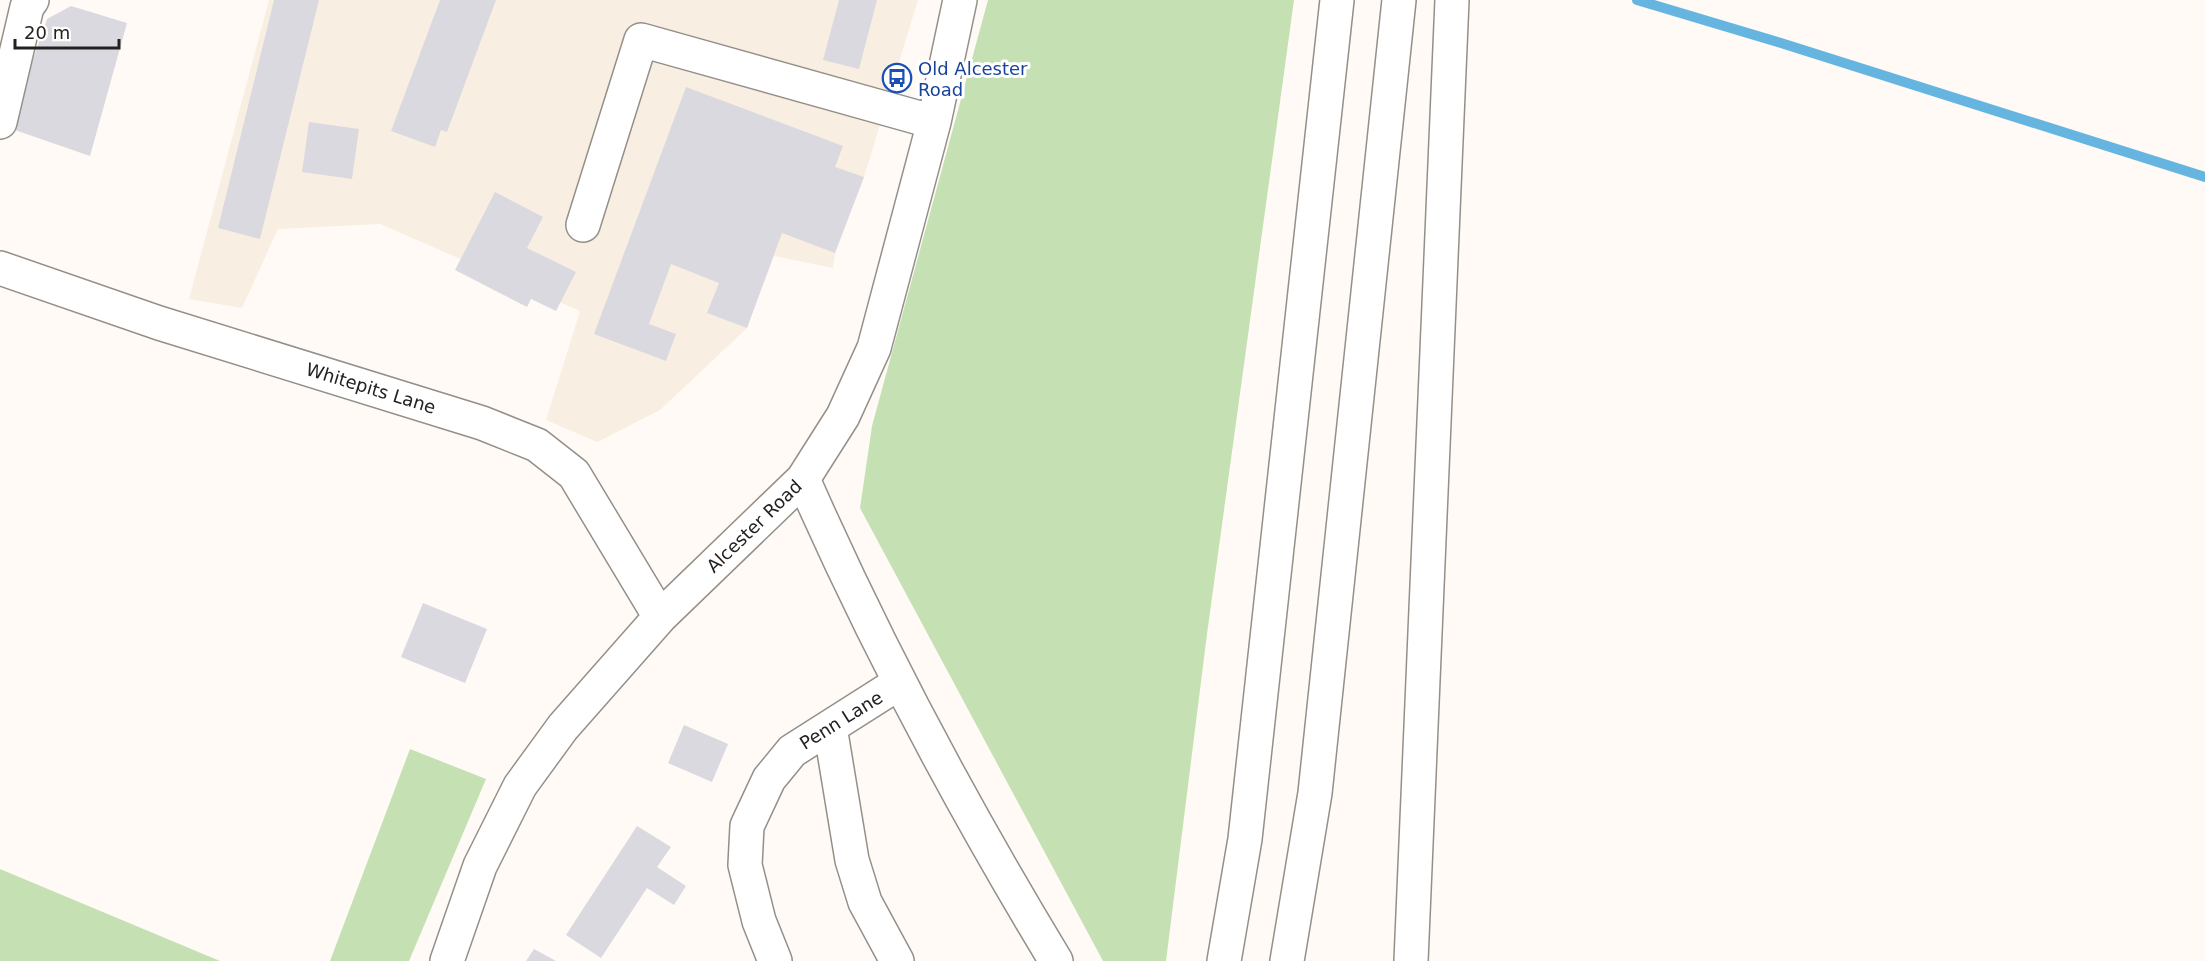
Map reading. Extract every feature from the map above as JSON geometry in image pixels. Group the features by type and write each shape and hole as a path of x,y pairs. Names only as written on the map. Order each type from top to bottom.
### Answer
{"main road":[{"path":"0,122 27,7 33,0"},
{"name":"Alcester Road","path":"447,961 480,866 520,786 562,727 660,618 803,479 843,416 874,348 934,122 960,0"},
{"path":"1224,961 1245,839 1337,0"},
{"path":"1287,961 1315,793 1400,0"},
{"path":"1411,961 1452,0"},
{"path":"583,225 641,40 934,122"},
{"name":"Whitepits Lane","path":"0,268 159,323 482,423 537,445 574,474 660,618"},
{"name":"Penn Lane","path":"803,479 899,683 1016,895 1056,961"},
{"name":"Penn Lane","path":"775,961 759,921 745,865 747,826 769,779 792,751 899,683"},
{"path":"830,727 852,860 865,902 897,961"}],"shaded area":[{"path":"269,0 918,0 864,177 835,253 833,268 774,256 747,328 660,410 597,442 546,420 580,311 380,224 278,229 242,308 189,299"}],"green space":[{"path":"988,0 1294,0 1207,634 1166,961 1103,961 860,508 872,426"},
{"path":"410,749 486,779 409,961 330,961"},
{"path":"0,869 220,961 0,961"}],"building":[{"path":"274,0 319,0 260,239 218,228"},
{"path":"440,0 496,0 447,132 441,130 435,147 391,131"},
{"path":"839,0 877,0 859,69 823,60"},
{"path":"71,6 127,23 90,156 9,128 47,19"},
{"path":"686,87 843,146 835,167 864,177 835,253 782,233 747,328 707,313 719,283 671,264 649,324 676,334 666,361 594,334"},
{"path":"309,122 359,129 352,179 302,172"},
{"path":"495,192 543,217 527,248 576,272 556,311 531,299 527,307 455,270"},
{"path":"423,603 487,629 465,683 401,657"},
{"path":"684,725 728,744 712,782 668,763"},
{"path":"637,826 671,847 657,867 686,886 674,905 647,888 601,958 566,935"},
{"path":"534,949 556,961 526,961"}],"waterway":[{"path":"1637,0 2205,177"}],"place":[{"name":"Old Alcester Road","path":"897,78"}]}
